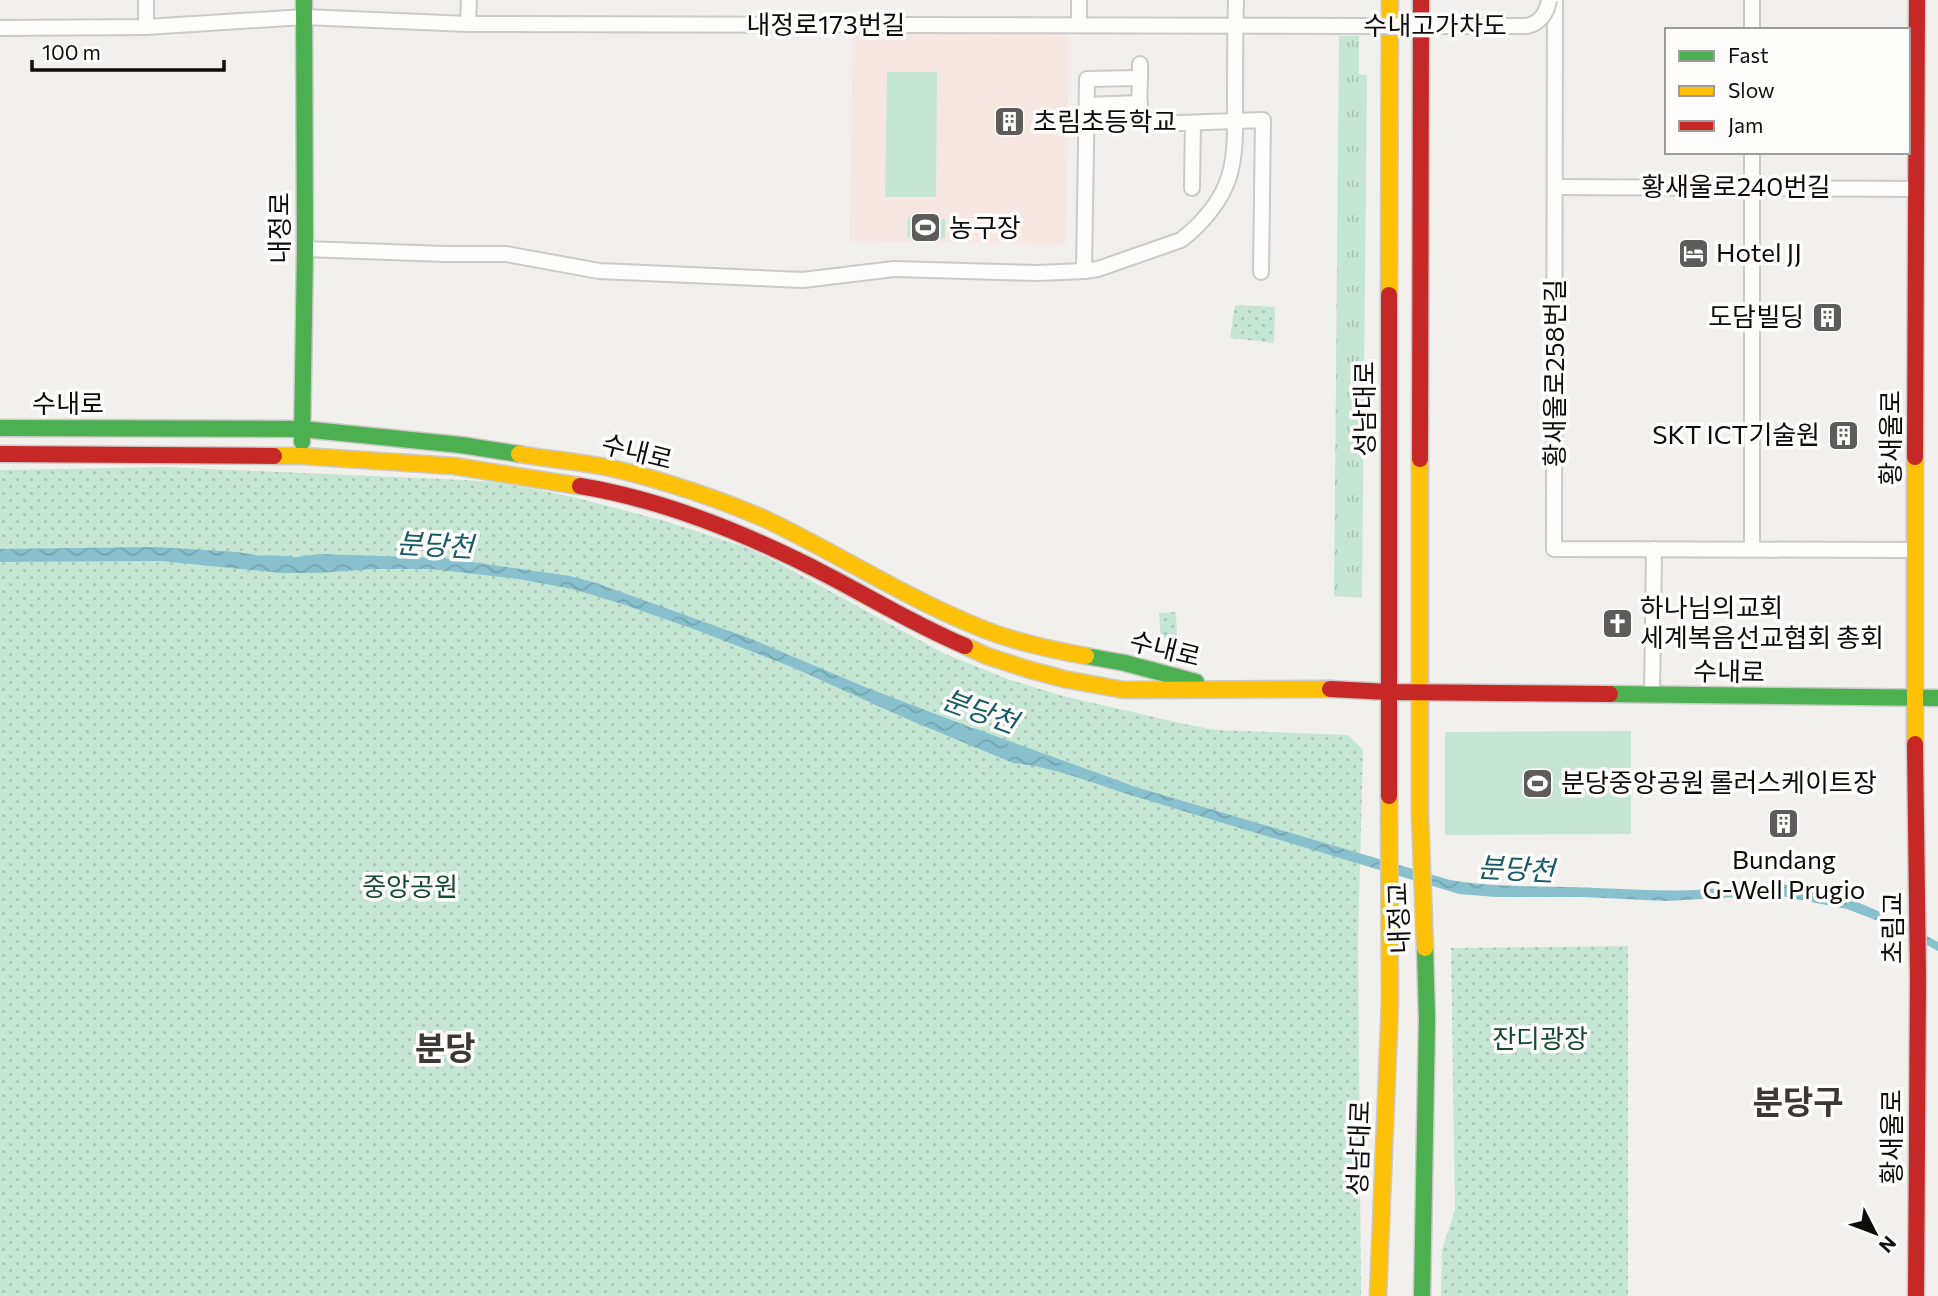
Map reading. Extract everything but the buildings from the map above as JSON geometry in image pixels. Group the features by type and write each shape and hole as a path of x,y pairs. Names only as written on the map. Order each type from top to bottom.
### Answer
{"main road":[{"name":"내정로","path":"302,456 304,0"},
{"name":"성남대로","path":"1378,1296 1390,1002 1390,0"},
{"path":"1420,691 1421,0"},
{"name":"황새울로","path":"1917,0 1914,698 1917,877"},
{"name":"수내로","path":"0,428 302,429 461,445 630,473 762,518 826,549 898,590 985,630 1025,643 1125,663 1226,689"},
{"name":"수내로","path":"0,454 302,456 454,466 610,491 660,505 745,536 817,570 950,640 1027,669 1124,690 1353,689 1388,692 1938,698"},
{"name":"내정교","path":"1420,691 1420,816 1427,1018 1422,1296"},
{"name":"초림교","path":"1917,877 1918,978"},
{"name":"황새울로","path":"1916,1296 1918,978"}],"street":[{"path":"146,0 146,27"},
{"path":"468,24 469,0"},
{"path":"1079,0 1079,26"},
{"path":"305,249 506,254 599,271 803,280 894,269 1038,273 1098,269 1181,240 1209,211 1226,186 1234,148 1236,0"},
{"name":"수내고가차도","path":"1349,26 1527,26 1541,18 1546,12 1549,0"},
{"name":"황새울로258번길","path":"1555,0 1555,549 1915,550"},
{"path":"1752,0 1752,28"},
{"name":"내정로173번길","path":"0,28 146,27 304,17 468,24 1349,26"},
{"path":"1083,271 1087,79 1140,71 1140,113 1146,121 1153,124 1263,120 1261,272"},
{"path":"1087,105 1140,103"},
{"path":"1192,188 1193,123"},
{"path":"1752,154 1752,549"},
{"name":"황새울로240번길","path":"1556,187 1915,189"},
{"path":"1653,695 1654,549"}],"shaded area":[{"path":"853,33 1069,34 1066,244 849,241"}],"green space":[{"path":"1339,36 1359,36 1359,74 1367,75 1362,598 1334,596"},
{"path":"887,72 937,72 936,197 885,197"},
{"name":"농구장","path":"908,218 945,219 945,238 907,237"},
{"path":"1235,305 1275,307 1274,343 1230,338"},
{"name":"중앙공원","path":"165,467 495,482 581,499 665,521 745,547 943,653 1007,679 1063,696 1217,730 1348,735 1363,750 1358,940 1361,1296 0,1296 0,470"},
{"path":"1176,612 1177,637 1161,638 1159,613"},
{"name":"분당중앙공원 롤러스케이트장","path":"1631,731 1631,834 1445,835 1445,732"},
{"name":"잔디광장","path":"1628,946 1628,1296 1441,1296 1442,1249 1455,1210 1451,948"}],"water":[{"path":"156,547 237,552 282,559 319,554 444,558 570,576 749,638 865,687 1095,775 1450,880 1495,885 1664,891 1764,884 1806,887 1858,902 1890,917 1938,942 1938,951 1896,928 1847,909 1775,895 1666,901 1459,894 1071,776 1013,763 794,668 699,631 576,590 518,579 431,569 282,573 161,561 0,562 0,549"}],"waterway":[{"name":"분당천","path":"265,557 292,558"},
{"name":"분당천","path":"974,730 1128,786"}],"traffic: fast":[{"path":"302,442 305,249 304,0"},
{"path":"0,428 302,429 461,445 519,454"},
{"path":"1086,656 1125,663 1196,682"},
{"path":"1610,694 1938,698"},
{"path":"1422,1296 1427,1019 1425,948"}],"traffic: slow":[{"path":"1389,295 1390,0"},
{"path":"519,454 619,470 712,498 765,519 927,604 983,629 1034,645 1086,656"},
{"path":"274,456 454,466 580,486"},
{"path":"1915,457 1915,744"},
{"path":"1420,459 1420,816 1425,948"},
{"path":"965,646 1027,669 1124,690 1330,689"},
{"path":"1378,1296 1390,1002 1389,796"}],"traffic: jam":[{"path":"1420,459 1421,0"},
{"path":"1915,457 1917,0"},
{"path":"1389,295 1389,796"},
{"path":"0,454 274,456"},
{"path":"580,486 644,500 737,533 798,560 965,646"},
{"path":"1330,689 1610,694"},
{"path":"1915,744 1918,978 1916,1296"}],"place":[{"name":"초림초등학교","path":"1010,122"},
{"name":"농구장","path":"926,228"},
{"name":"Hotel JJ","path":"1693,253"},
{"name":"도담빌딩","path":"1827,317"},
{"name":"SKT ICT기술원","path":"1843,435"},
{"name":"하나님의교회 세계복음선교협회 총회","path":"1617,623"},
{"name":"분당중앙공원 롤러스케이트장","path":"1538,783"},
{"name":"Bundang G-Well Prugio","path":"1784,824"}],"district":[{"name":"분당","path":"445,1048"},
{"name":"분당구","path":"1798,1102"}]}
